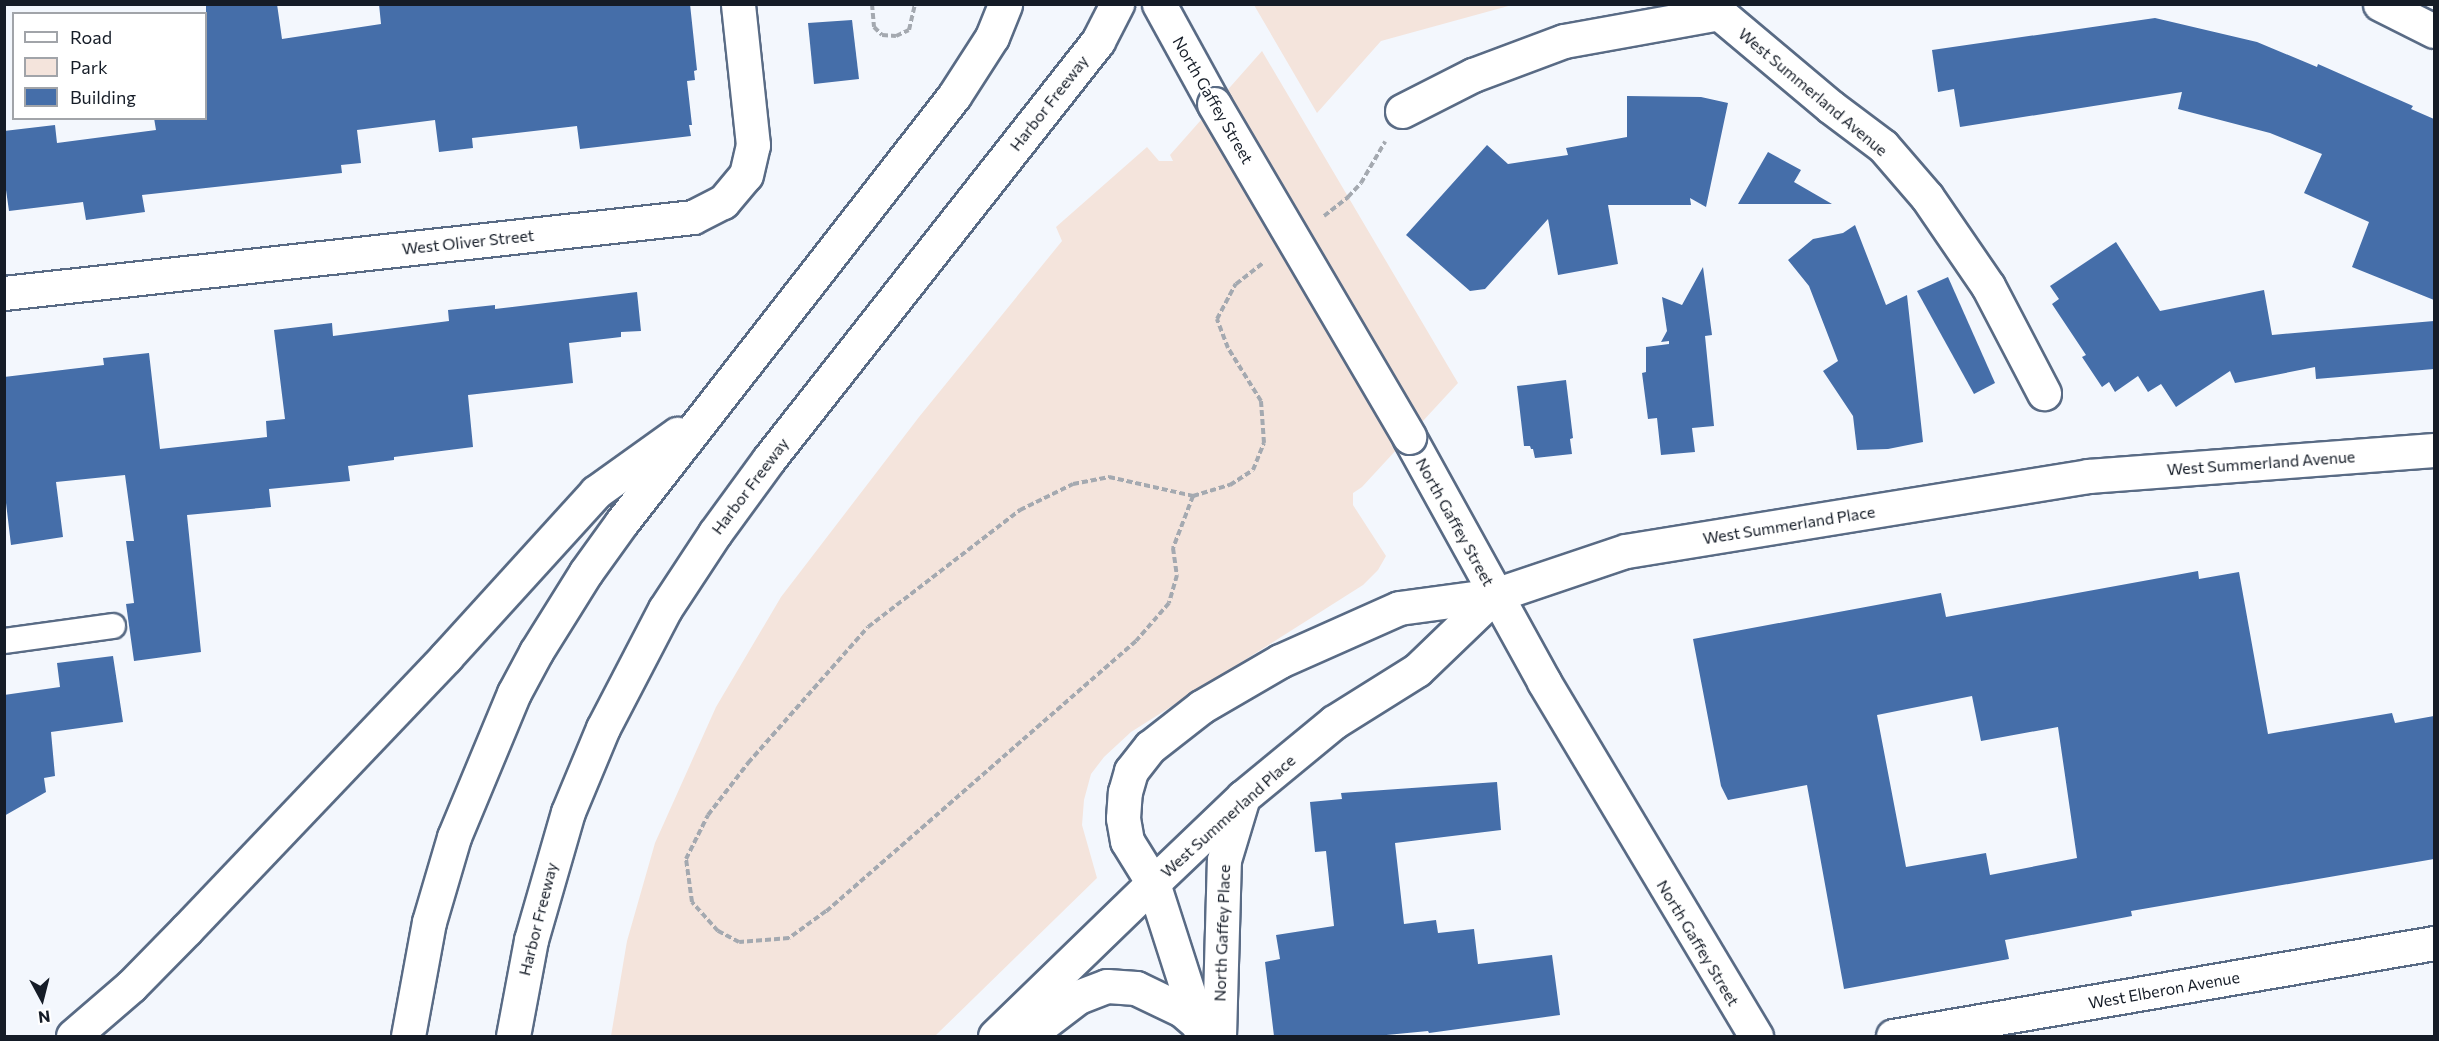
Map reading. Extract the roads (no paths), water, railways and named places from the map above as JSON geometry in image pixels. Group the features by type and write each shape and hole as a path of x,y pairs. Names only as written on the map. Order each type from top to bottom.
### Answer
{"main road":[{"name":"West Oliver Street","path":"4,293 693,217 723,202 746,175 753,145 738,4"},
{"path":"408,1036 429,922 454,837 514,693 586,572 954,96 992,37 1005,4"},
{"name":"Harbor Freeway","path":"513,1036 531,940 568,812 603,728 665,609 715,533 769,459 1098,41 1117,4"},
{"name":"North Gaffey Street","path":"1159,4 1214,104 1409,436 1495,595 1646,858 1756,1036"},
{"path":"2380,4 2434,30"},
{"name":"West Summerland Avenue","path":"1402,111 1473,75 1564,41 1727,7 1831,107 1883,146 1927,197 1988,286 2044,393"},
{"path":"73,1036 131,986 187,929 446,657 596,492 710,410"},
{"name":"West Summerland Avenue","path":"2088,476 2434,450"},
{"name":"West Summerland Place","path":"1495,595 1417,670 1334,722 1243,797 1154,883 1127,842 1123,818 1125,792 1131,771 1150,747 1201,707 1280,661 1399,608 1495,595 1626,551 2088,476"},
{"name":"North Gaffey Place","path":"1207,1033 1224,860 1243,797"},
{"path":"995,1036 1154,883"},
{"name":"North Gaffey Place","path":"1154,883 1207,1033"},
{"name":"West Elberon Avenue","path":"1907,1034 2434,943"},
{"path":"1027,1036 1078,997 1107,986 1136,988 1182,1010 1207,1033"}],"lane":[{"path":"4,641 113,626"}]}
